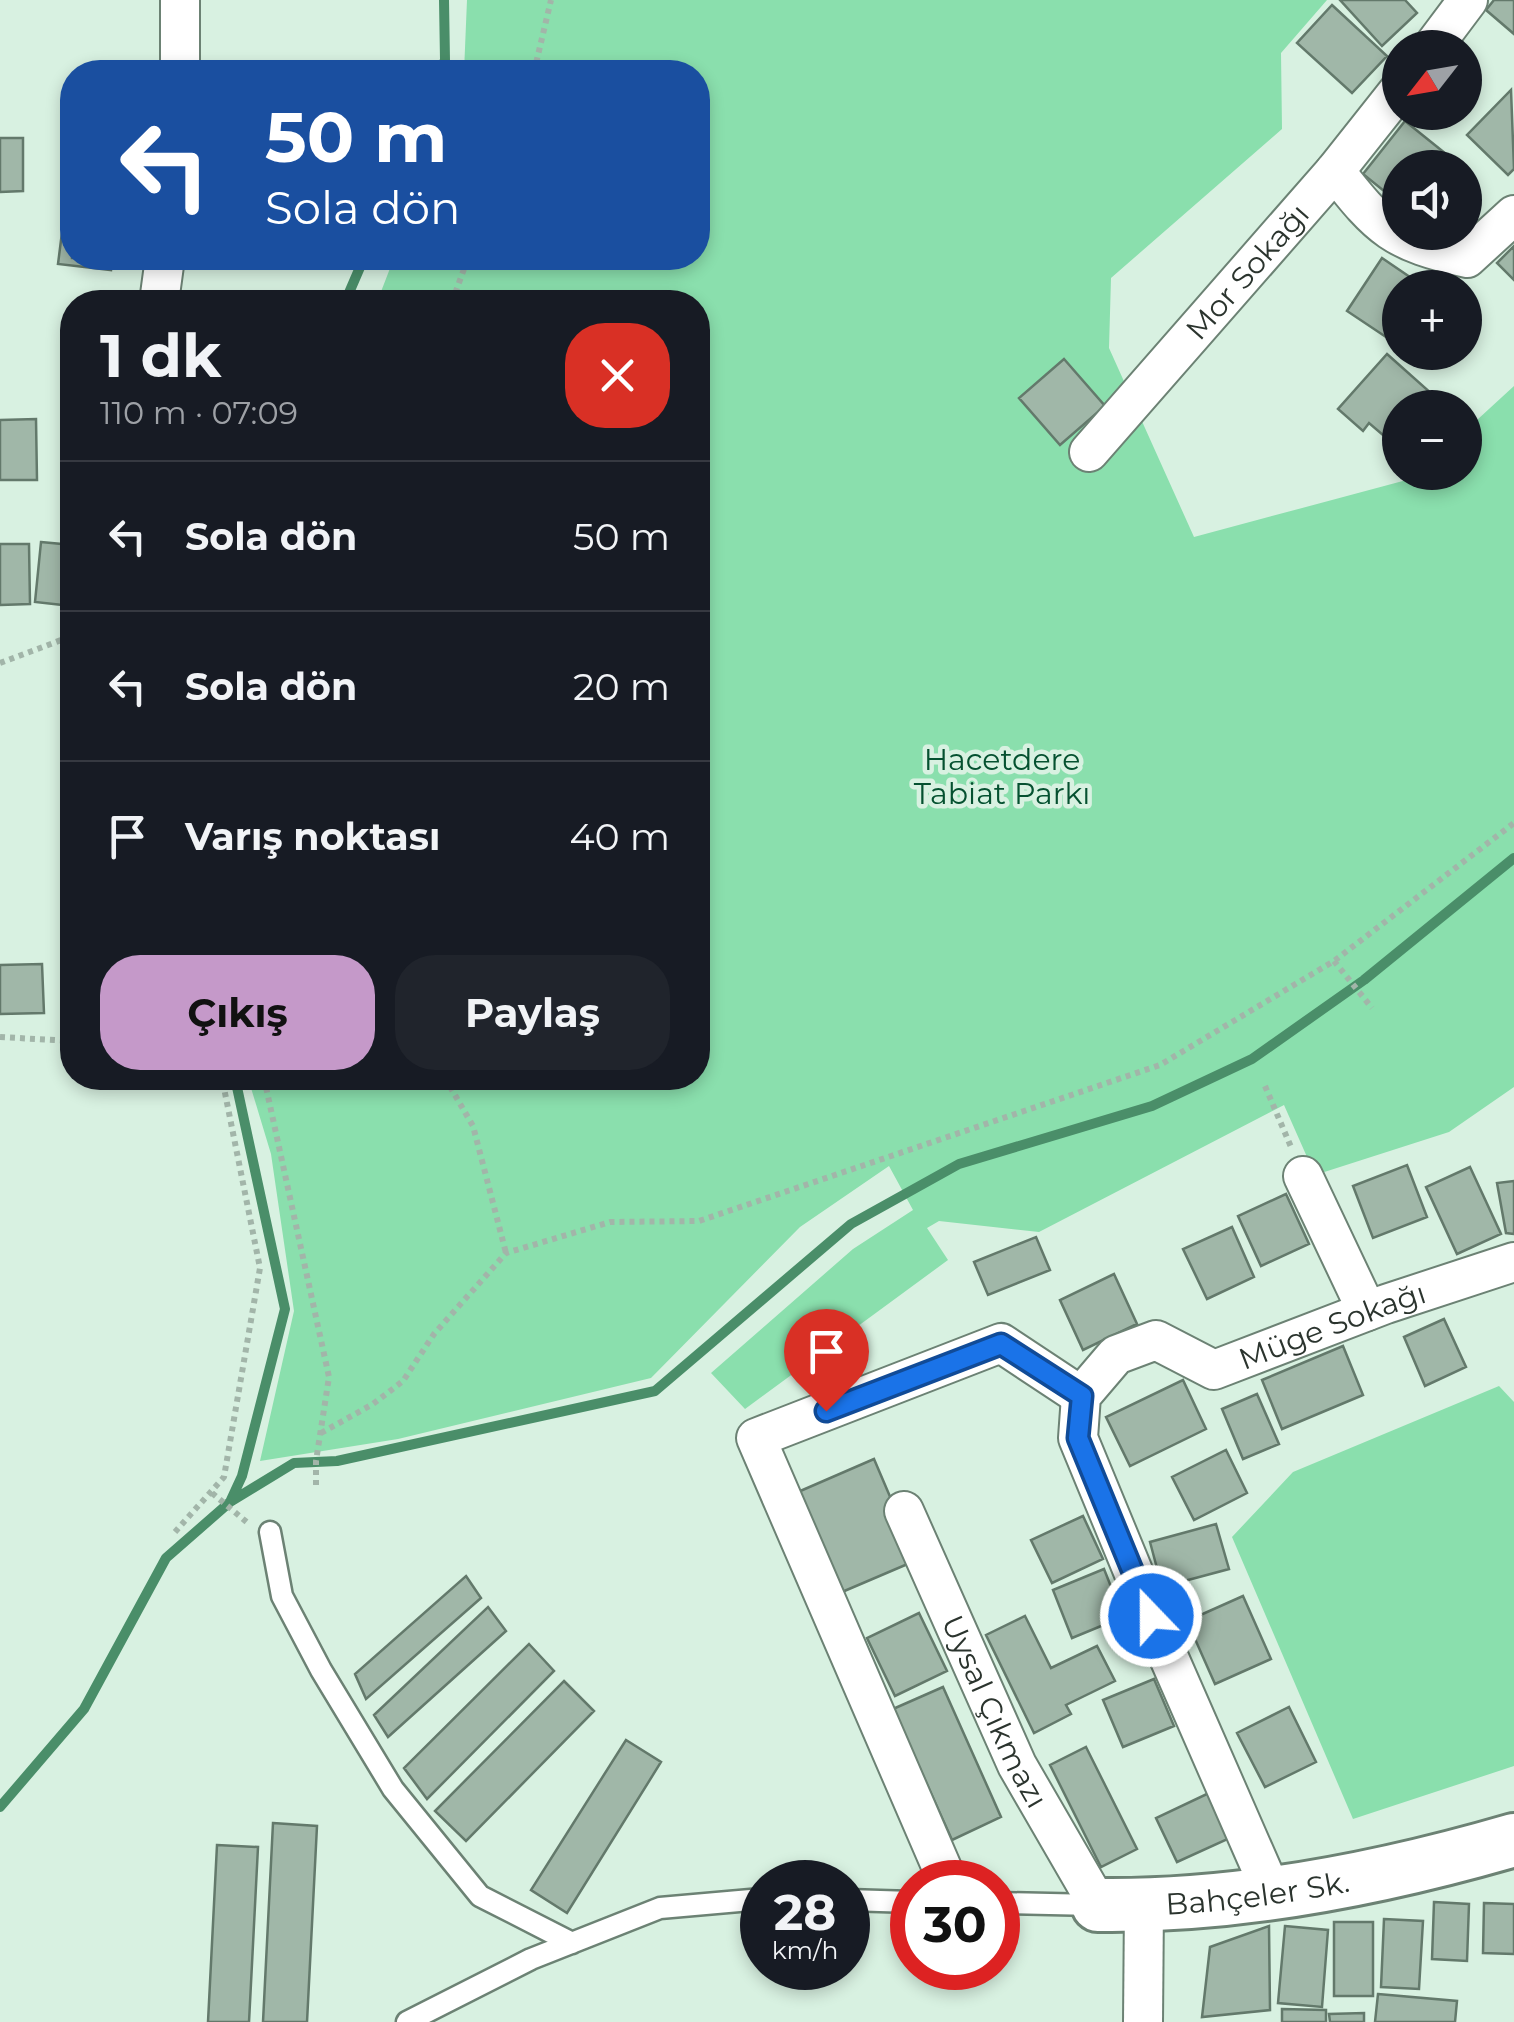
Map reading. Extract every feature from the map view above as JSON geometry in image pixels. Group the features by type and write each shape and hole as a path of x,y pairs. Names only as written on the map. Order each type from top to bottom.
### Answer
{"street":[{"path":"180,0 180,60"},
{"path":"1446,30 1468,0"},
{"name":"Mor Sokağı","path":"1089,452 1382,111"},
{"path":"1335,170 1371,218 1418,248 1467,258 1514,214"},
{"path":"1303,1176 1368,1312"},
{"name":"Müge Sokağı","path":"1082,1396 1116,1355 1156,1340 1214,1370 1514,1262"},
{"path":"938,1860 756,1438 1001,1344 1082,1396 1078,1438 1272,1893"},
{"name":"Uysal Çıkmazı","path":"904,1511 1017,1765 1121,1904"},
{"name":"Bahçeler Sk.","path":"1121,1904 1272,1893 1428,1865 1514,1840"},
{"path":"1121,1904 1143,2022"}],"lane":[{"path":"270,1532 282,1596 321,1670 393,1789 480,1896 572,1943"},
{"path":"407,2022 530,1959 660,1908 740,1900"},
{"name":"Bahçeler Sk.","path":"1020,1903 1121,1904"}],"path":[{"path":"537,60 551,0"},
{"path":"0,664 60,641"},
{"path":"320,1433 374,1404 403,1381 434,1334 506,1253 610,1222 698,1221 1160,1066 1334,961 1514,824"},
{"path":"1334,961 1372,1008"},
{"path":"0,1037 60,1040"},
{"path":"1265,1086 1303,1176"},
{"path":"174,1532 224,1476 260,1268 224,1090"},
{"path":"267,1090 329,1377 316,1461 316,1490"},
{"path":"452,1090 474,1126 506,1253"},
{"path":"212,1493 242,1522"}],"green space":[{"name":"Hacetdere Tabiat Parkı","path":"467,0 1327,0 1281,53 1282,129 1111,278 1109,348 1194,537 1382,487 1382,490 1482,490 1482,415 1514,386 1514,1087 1449,1132 1315,1175 1284,1105 1039,1232 939,1221 927,1228 948,1260 745,1409 711,1373 853,1249 913,1210 889,1166 800,1227 651,1378 398,1439 260,1461 294,1311 271,1154 252,1090 710,1090 710,290 382,290 389,270 710,270 710,60 464,60"},
{"path":"1499,1386 1514,1402 1514,1766 1353,1819 1232,1537 1293,1472"}],"building":[{"path":"1340,0 1405,0 1417,13 1399,30 1382,30 1382,46"},
{"path":"1494,0 1514,0 1514,34 1486,10"},
{"path":"1332,5 1382,51 1382,61 1352,93 1297,43"},
{"path":"1511,90 1514,169 1508,175 1467,135 1472,130 1482,130 1482,120"},
{"path":"1398,130 1416,130 1441,150 1382,150"},
{"path":"0,138 23,138 23,191 0,192"},
{"path":"1382,150 1382,189 1363,174"},
{"path":"1514,246 1514,280 1497,263"},
{"path":"1382,258 1400,270 1382,270 1382,334 1347,311"},
{"path":"1064,359 1105,406 1060,445 1019,398"},
{"path":"1382,360 1382,370 1405,370 1428,390 1382,390 1382,434 1369,423 1363,431 1338,409"},
{"path":"36,419 37,480 0,480 0,420"},
{"path":"41,542 60,544 60,605 35,602"},
{"path":"0,544 29,544 30,604 0,605"},
{"path":"42,964 44,1013 0,1014 0,965"},
{"path":"1407,1165 1427,1217 1373,1238 1353,1186"},
{"path":"1470,1167 1501,1234 1457,1254 1426,1187"},
{"path":"1514,1181 1514,1234 1506,1233 1497,1183"},
{"path":"1286,1194 1309,1244 1261,1266 1238,1216"},
{"path":"1232,1227 1254,1277 1207,1299 1183,1249"},
{"path":"1036,1237 1050,1270 988,1295 974,1262"},
{"path":"1114,1274 1137,1324 1083,1350 1060,1300"},
{"path":"1444,1319 1466,1367 1425,1386 1404,1337"},
{"path":"1343,1346 1363,1395 1282,1429 1262,1380"},
{"path":"1183,1380 1206,1429 1130,1466 1106,1417"},
{"path":"1257,1394 1279,1444 1243,1459 1222,1409"},
{"path":"1226,1450 1247,1493 1194,1520 1172,1477"},
{"path":"874,1459 917,1560 842,1592 798,1492"},
{"path":"1083,1516 1103,1559 1052,1583 1031,1540"},
{"path":"1216,1524 1229,1569 1162,1587 1150,1542"},
{"path":"1104,1569 1123,1617 1072,1638 1053,1590"},
{"path":"466,1576 481,1598 366,1699 355,1674"},
{"path":"1243,1596 1271,1659 1215,1684 1187,1621"},
{"path":"488,1607 506,1631 388,1737 374,1715"},
{"path":"919,1613 947,1671 895,1696 867,1638"},
{"path":"1025,1616 1051,1668 1097,1646 1115,1681 1066,1705 1071,1714 1034,1733 986,1635"},
{"path":"529,1644 554,1671 427,1799 404,1768"},
{"path":"1154,1679 1174,1726 1123,1747 1103,1700"},
{"path":"564,1681 594,1711 466,1841 435,1811"},
{"path":"943,1687 1001,1817 952,1840 893,1709"},
{"path":"1289,1707 1316,1762 1265,1787 1237,1733"},
{"path":"626,1740 661,1762 567,1913 531,1890"},
{"path":"1086,1747 1137,1849 1101,1867 1050,1765"},
{"path":"1209,1793 1230,1838 1177,1862 1156,1818"},
{"path":"273,1823 317,1826 307,2022 263,2022"},
{"path":"217,1845 258,1847 249,2022 208,2022"},
{"path":"1434,1902 1469,1904 1467,1961 1432,1959"},
{"path":"1484,1903 1514,1904 1514,1954 1483,1953"},
{"path":"1384,1919 1423,1921 1419,1989 1381,1987"},
{"path":"1334,1922 1373,1922 1373,1996 1334,1996"},
{"path":"1269,1926 1270,2010 1202,2017 1210,1947"},
{"path":"1285,1926 1328,1930 1322,2007 1278,2003"},
{"path":"1378,1994 1457,2001 1455,2022 1375,2022"},
{"path":"1282,2009 1326,2010 1326,2022 1282,2022"},
{"path":"1364,2013 1364,2022 1330,2022 1329,2014"}],"waterway":[{"path":"444,0 445,60"},
{"path":"350,290 359,270"},
{"path":"230,1502 294,1463 337,1461 655,1391 851,1224 959,1164 1152,1106 1252,1059 1364,980 1514,858"},
{"path":"0,1807 84,1709 166,1558 230,1502 242,1476 285,1309 238,1090"}],"route":[{"path":"826,1411 1001,1344 1082,1396 1078,1438 1151,1616"}]}
